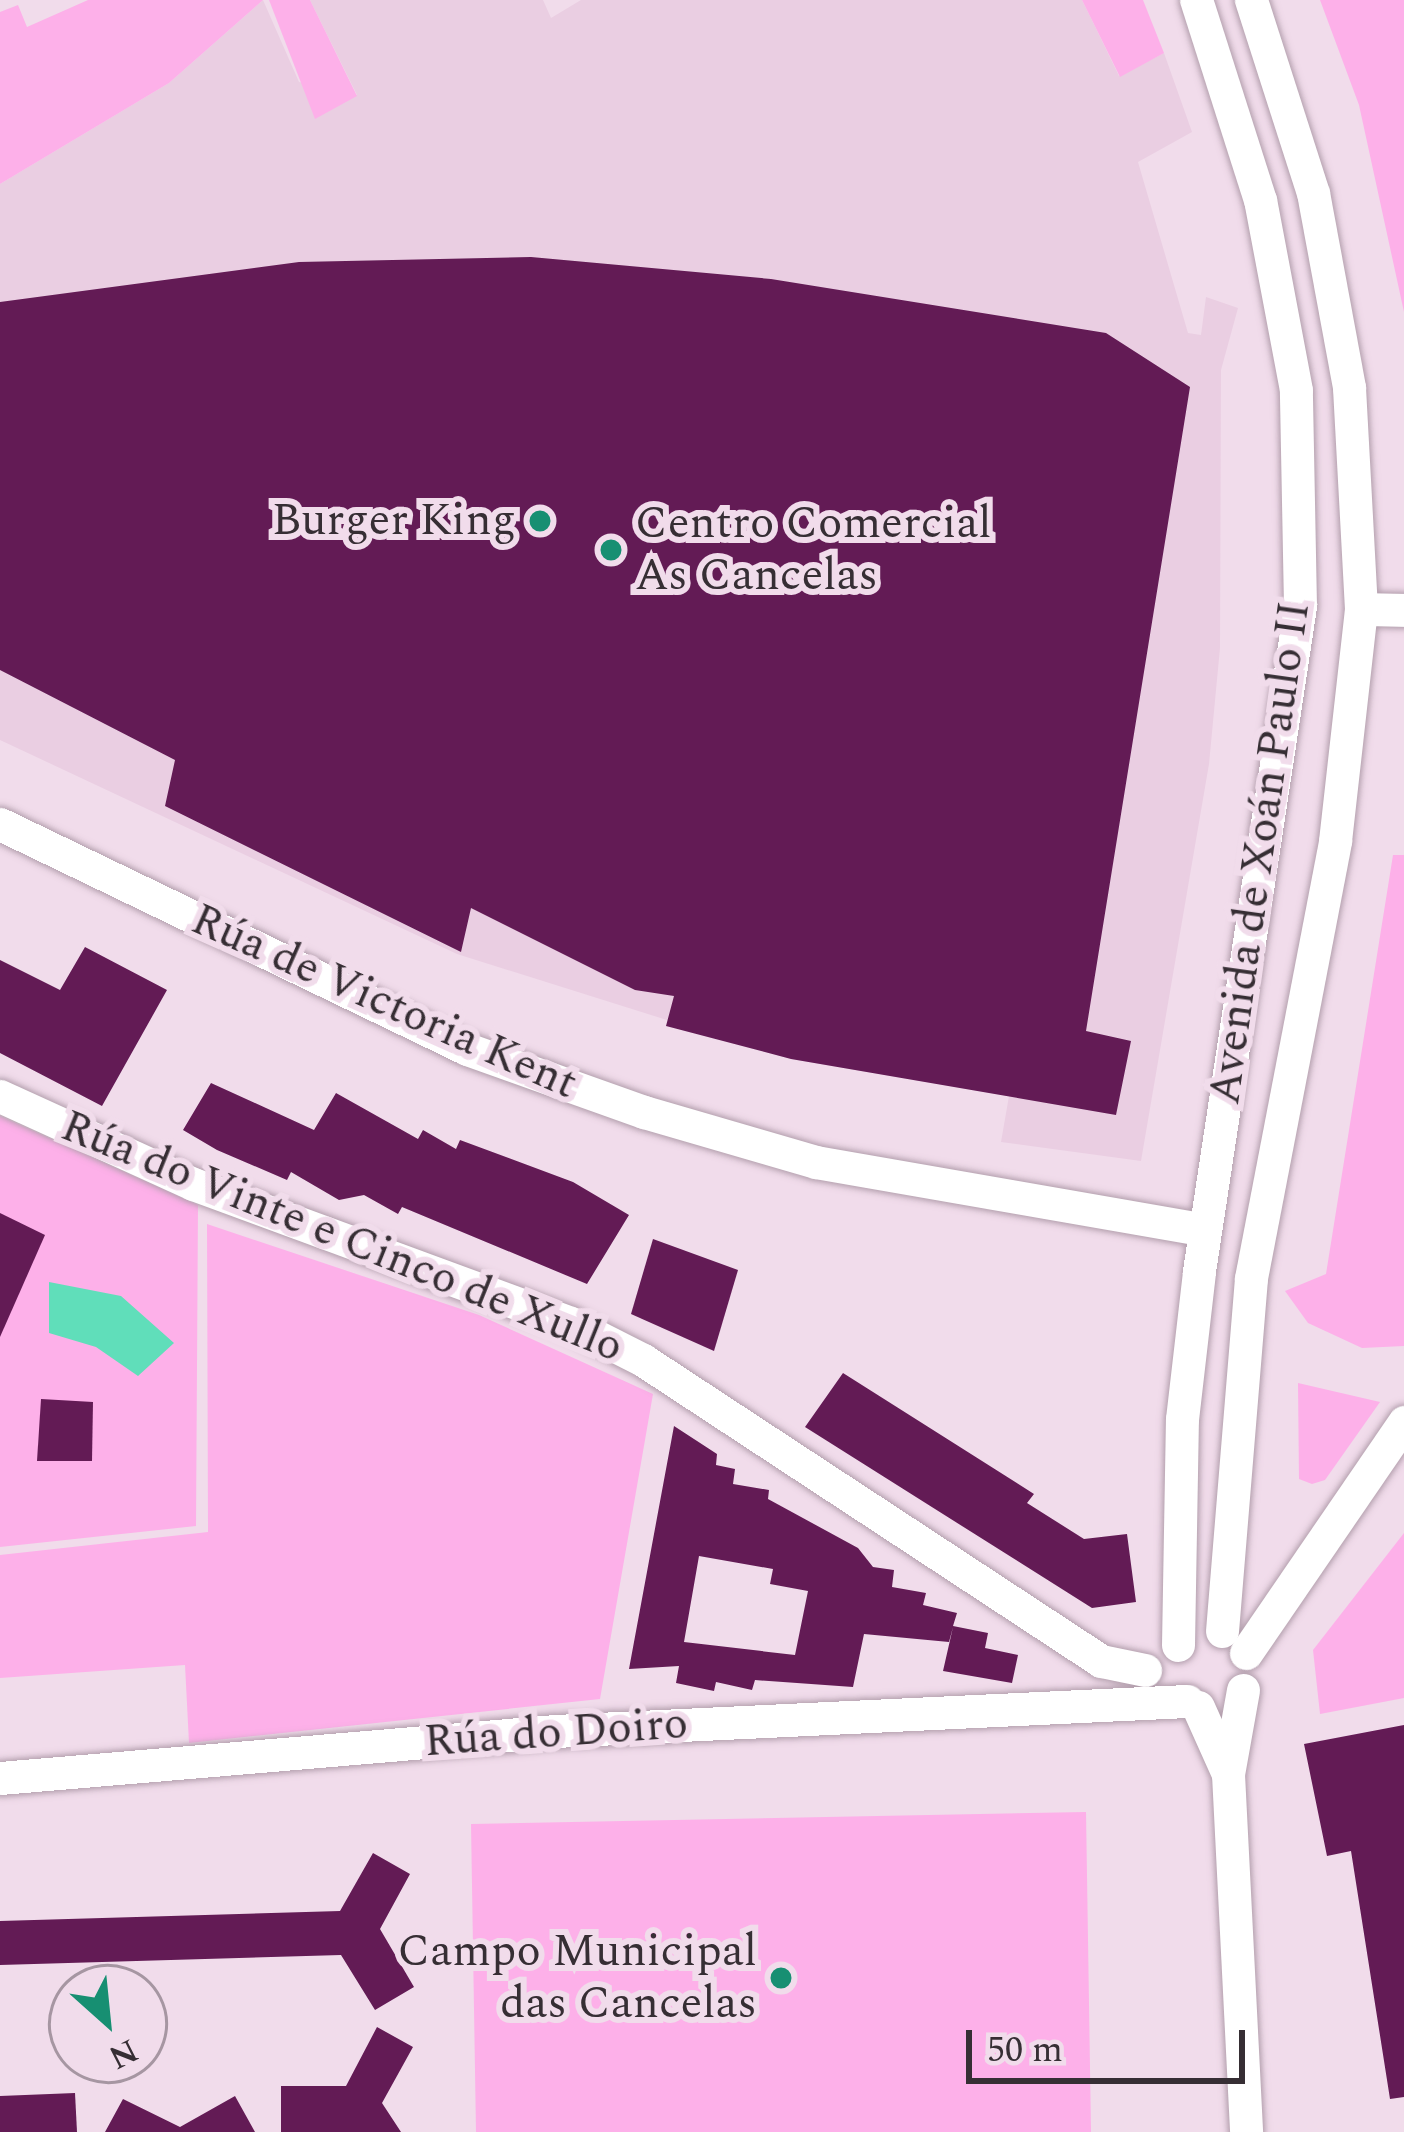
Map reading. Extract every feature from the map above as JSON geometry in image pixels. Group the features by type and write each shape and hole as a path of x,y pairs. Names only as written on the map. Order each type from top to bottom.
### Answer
{"street":[{"name":"Avenida de Xoán Paulo II","path":"1165,1657 1182,1419 1204,1230 1300,606 1296,390 1260,200 1196,0"},
{"name":"Avenida de Xoán Paulo II","path":"1231,1639 1251,1278 1335,841 1361,609 1349,387 1313,193 1251,0"},
{"path":"1361,609 1404,610"},
{"name":"Rúa de Victoria Kent","path":"0,824 467,1049 644,1112 815,1162 1204,1230"},
{"name":"Rúa do Vinte e Cinco de Xullo","path":"0,1096 193,1184 415,1258 644,1360 1101,1661 1165,1657"},
{"path":"1231,1639 1301,1569 1404,1422"},
{"path":"1101,1661 1114,1702 1198,1631 1231,1639"},
{"path":"1231,1639 1243,1690 1228,1774 1246,2132"},
{"path":"1165,1657 1172,1682 1192,1704 1228,1774"},
{"path":"1192,1704 1223,1706 1243,1690"},
{"name":"Rúa do Doiro","path":"0,1778 555,1731 1114,1702 1192,1704"}],"shaded area":[{"path":"88,0 263,0 169,83 0,184 0,12 18,5 27,27"},
{"name":"Centro Comercial As Cancelas","path":"263,0 299,82 357,95 310,0 543,0 551,18 581,0 1082,0 1119,76 1164,53 1192,132 1138,162 1188,333 1201,335 1206,297 1238,308 1221,370 1220,648 1209,764 1141,1161 1001,1142 1009,1096 791,1059 457,954 0,740 0,184 169,83"},
{"path":"269,0 310,0 357,96 315,119"},
{"path":"1082,0 1143,0 1164,53 1120,77"},
{"path":"1320,0 1404,0 1404,312 1359,105"},
{"path":"1393,855 1404,855 1404,1346 1362,1348 1308,1323 1285,1291 1326,1274"},
{"path":"0,1116 198,1205 196,1526 0,1547"},
{"path":"207,1224 479,1315 653,1394 600,1699 189,1743 185,1665 0,1678 0,1555 208,1532"},
{"path":"49,1282 121,1296 174,1343 138,1376 96,1347 49,1333"},
{"path":"1298,1383 1380,1402 1325,1480 1312,1484 1299,1479"},
{"path":"1404,1533 1404,1698 1320,1714 1313,1650"},
{"name":"Campo Municipal das Cancelas","path":"1086,1812 1091,2132 476,2132 471,1824"}],"building":[{"name":"Centro Comercial As Cancelas","path":"531,257 771,279 1106,333 1190,387 1086,1031 1131,1041 1116,1115 791,1059 666,1026 674,996 635,990 471,908 461,952 165,806 175,760 0,670 0,302 299,262"},
{"path":"85,947 167,990 102,1106 0,1053 0,960 60,990"},
{"path":"211,1083 314,1130 336,1093 418,1139 423,1130 456,1149 460,1140 573,1182 629,1215 587,1284 402,1207 398,1214 364,1195 339,1200 291,1172 287,1180 217,1150 183,1130"},
{"path":"0,1213 45,1235 0,1337"},
{"path":"653,1239 738,1270 714,1351 631,1314"},
{"path":"843,1373 1034,1494 1027,1503 1084,1539 1127,1534 1136,1602 1092,1608 805,1427"},
{"path":"41,1399 93,1402 92,1461 37,1461"},
{"path":"674,1426 717,1454 716,1465 735,1469 733,1484 769,1490 768,1499 858,1548 873,1567 894,1570 892,1587 926,1593 923,1605 957,1613 953,1626 988,1633 985,1648 1018,1655 1012,1683 943,1671 953,1627 949,1642 864,1634 853,1687 755,1680 752,1690 716,1682 714,1691 676,1683 679,1666 629,1669","holes":["699,1556 773,1569 770,1584 808,1591 795,1655 684,1642"]},
{"path":"1404,1725 1404,2097 1390,2099 1351,1851 1327,1856 1304,1744"},
{"path":"373,1853 410,1874 380,1929 414,1987 375,2010 341,1955 0,1965 0,1921 340,1911"},
{"path":"377,2027 413,2047 382,2103 401,2132 281,2132 281,2086 346,2086"},
{"path":"75,2093 77,2132 0,2132 0,2096"},
{"path":"235,2096 255,2132 105,2132 123,2099 180,2127"}],"place":[{"name":"Burger King","path":"540,521"},
{"name":"Centro Comercial As Cancelas","path":"611,550"},
{"name":"Campo Municipal das Cancelas","path":"781,1978"}]}
